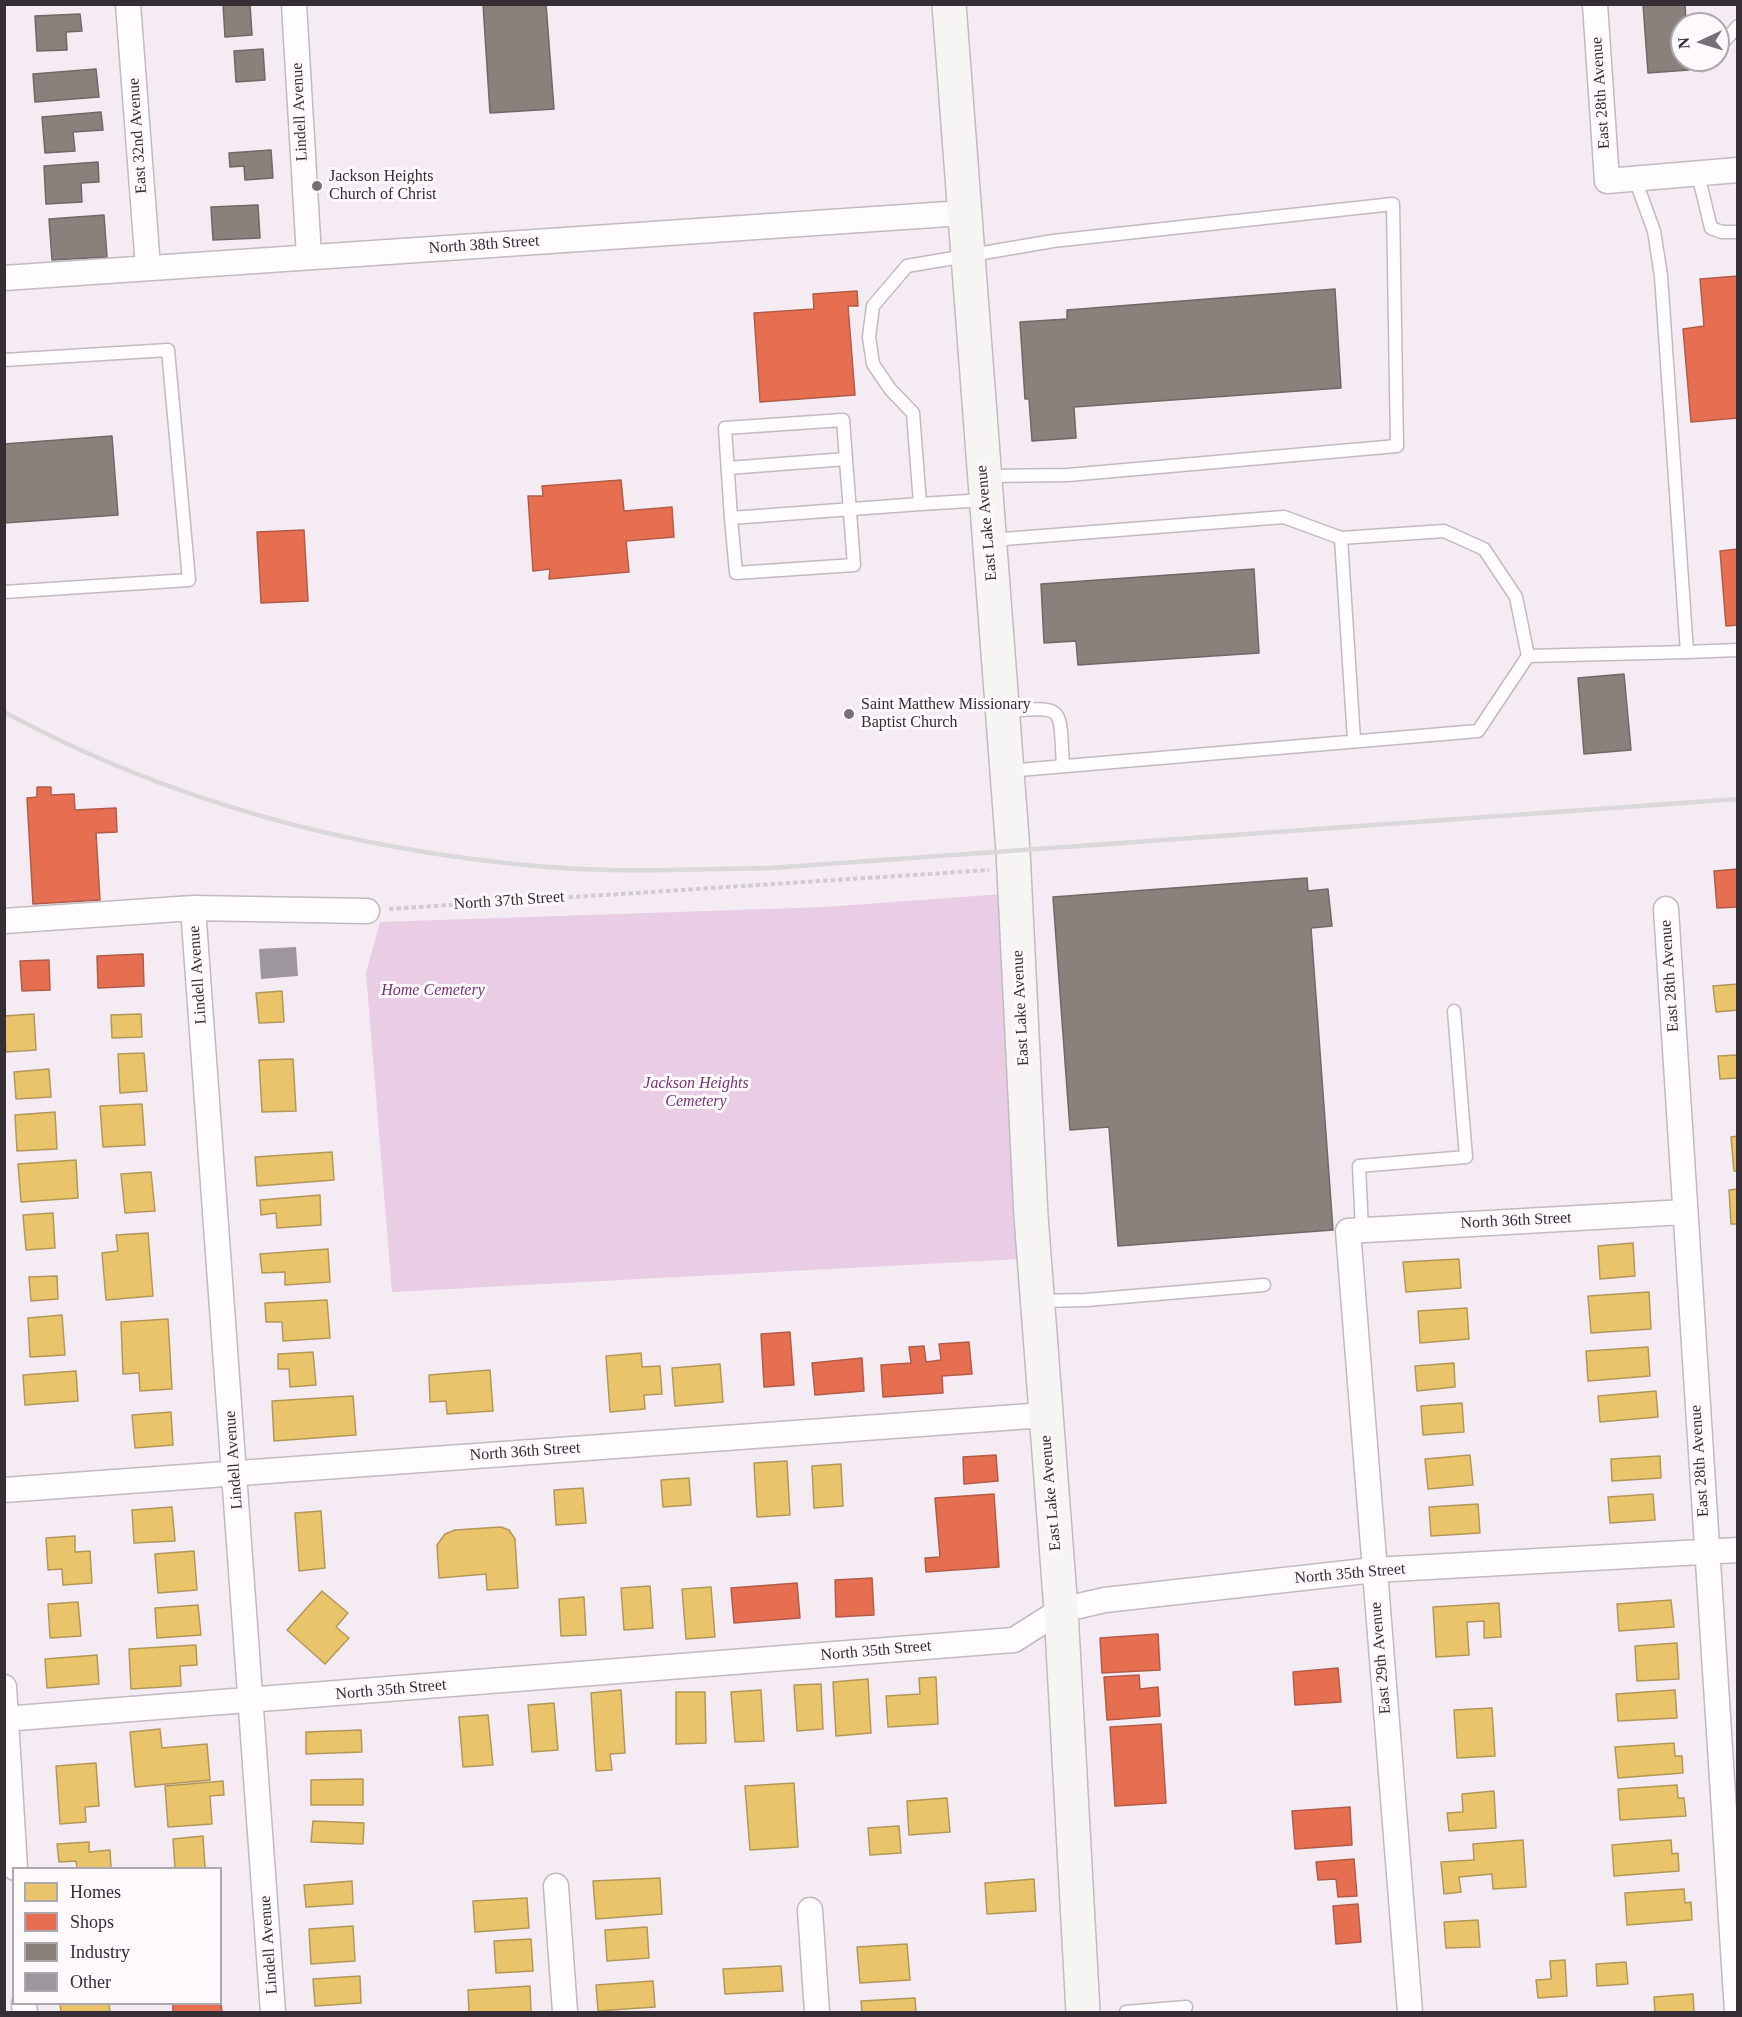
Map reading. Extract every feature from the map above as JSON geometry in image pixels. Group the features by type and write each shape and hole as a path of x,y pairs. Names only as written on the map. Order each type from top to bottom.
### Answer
{"street":[{"name":"East 32nd Avenue","path":"128,4 148,267"},
{"name":"Lindell Avenue","path":"294,4 309,256"},
{"name":"East Lake Avenue","path":"949,4 966,255 1014,868 1037,1301 1061,1610 1083,2013"},
{"name":"East 28th Avenue","path":"1595,4 1607,181 1635,179"},
{"path":"1635,179 1737,170"},
{"name":"North 38th Street","path":"4,278 963,213"},
{"name":"Lindell Avenue","path":"193,908 273,2013"},
{"path":"4,921 193,908 368,911"},
{"name":"East 28th Avenue","path":"1666,909 1706,1552 1732,1806 1737,2013"},
{"name":"North 36th Street","path":"1355,1230 1684,1212"},
{"name":"East 29th Avenue","path":"1355,1230 1374,1570 1410,2013"},
{"name":"North 36th Street","path":"4,1490 1045,1415"},
{"name":"North 35th Street","path":"5,1719 1014,1640 1061,1610 1105,1600 1374,1570 1737,1550"},
{"path":"4,1687 15,1867"},
{"path":"556,1886 565,2013"},
{"path":"810,1910 817,2013"}],"lane":[{"path":"1698,174 1711,228 1722,232 1737,232"},
{"path":"1635,179 1654,231 1661,276 1687,652"},
{"path":"731,518 920,504 984,488 1068,475 1397,446 1393,204 1053,242 907,266 873,306 869,337 873,364 890,389 913,413 920,504"},
{"path":"4,360 168,350 189,580 4,592"},
{"path":"843,420 854,565 736,573 728,468 725,428 843,420"},
{"path":"728,468 846,459"},
{"path":"988,541 1284,517 1341,538 1444,531 1484,549 1516,597 1528,656 1478,731 1007,771"},
{"path":"1341,538 1354,740"},
{"path":"1528,656 1737,650"},
{"path":"1002,711 1048,708 1055,711 1060,719 1063,766"},
{"path":"1355,1230 1359,1166 1466,1157 1454,1011"},
{"path":"1037,1301 1086,1300 1264,1285"},
{"path":"1126,2013 1186,2007"}],"path":[{"name":"North 37th Street","path":"368,911 1014,868"}],"green space":[{"name":"Jackson Heights Cemetery","path":"1003,894 1021,1259 392,1292 366,973 380,922 825,907"}],"building: Homes":[{"path":"1738,984 1738,1010 1716,1012 1713,986"},
{"path":"282,991 284,1022 259,1023 256,993"},
{"path":"34,1014 36,1050 6,1052 4,1016"},
{"path":"141,1014 142,1037 112,1038 111,1015"},
{"path":"144,1053 147,1091 120,1093 118,1054"},
{"path":"1738,1055 1738,1078 1720,1079 1718,1056"},
{"path":"293,1059 296,1111 262,1112 259,1060"},
{"path":"49,1069 51,1097 16,1099 14,1072"},
{"path":"142,1104 145,1145 103,1147 100,1106"},
{"path":"55,1112 57,1149 17,1151 15,1115"},
{"path":"1738,1136 1738,1171 1734,1171 1731,1137"},
{"path":"332,1152 334,1180 257,1186 255,1157"},
{"path":"76,1160 78,1198 21,1202 18,1164"},
{"path":"151,1172 155,1211 125,1213 121,1174"},
{"path":"1738,1189 1738,1224 1731,1224 1729,1190"},
{"path":"320,1195 321,1225 277,1228 276,1213 261,1215 260,1200"},
{"path":"53,1213 55,1248 26,1250 23,1215"},
{"path":"148,1233 153,1296 106,1300 102,1253 118,1251 116,1235"},
{"path":"1633,1243 1635,1276 1600,1279 1598,1246"},
{"path":"328,1249 330,1282 285,1285 285,1272 262,1273 260,1254"},
{"path":"1459,1259 1461,1288 1406,1292 1403,1262"},
{"path":"57,1276 58,1299 31,1301 29,1277"},
{"path":"1649,1292 1651,1329 1591,1333 1588,1296"},
{"path":"327,1300 330,1338 283,1341 282,1322 266,1322 265,1303"},
{"path":"1467,1308 1469,1339 1420,1343 1418,1311"},
{"path":"62,1315 65,1355 30,1357 28,1318"},
{"path":"168,1319 172,1389 140,1391 139,1373 123,1374 121,1322"},
{"path":"1648,1347 1650,1376 1588,1381 1586,1351"},
{"path":"313,1352 316,1385 290,1387 289,1369 278,1369 278,1354"},
{"path":"641,1353 642,1367 660,1366 662,1394 644,1395 645,1409 610,1412 606,1356"},
{"path":"1454,1363 1455,1387 1417,1391 1415,1366"},
{"path":"720,1364 723,1402 675,1406 672,1368"},
{"path":"490,1370 493,1411 447,1414 446,1401 430,1402 429,1375"},
{"path":"76,1371 78,1401 25,1405 23,1375"},
{"path":"1656,1391 1658,1417 1600,1422 1598,1396"},
{"path":"353,1396 356,1435 274,1441 272,1401"},
{"path":"1462,1403 1464,1432 1423,1435 1421,1406"},
{"path":"171,1412 173,1445 135,1448 132,1415"},
{"path":"1470,1455 1473,1485 1428,1489 1425,1459"},
{"path":"1660,1456 1661,1478 1612,1481 1611,1459"},
{"path":"787,1461 790,1515 757,1517 754,1463"},
{"path":"841,1464 843,1506 814,1508 812,1466"},
{"path":"689,1478 691,1505 663,1507 661,1480"},
{"path":"583,1488 586,1523 556,1525 554,1490"},
{"path":"1653,1494 1655,1520 1610,1523 1608,1497"},
{"path":"1478,1504 1480,1533 1431,1536 1429,1507"},
{"path":"172,1507 175,1541 134,1543 132,1510"},
{"path":"321,1511 325,1568 299,1571 295,1513"},
{"path":"501,1527 509,1530 515,1539 518,1588 487,1590 486,1574 439,1578 437,1545 445,1534 455,1530"},
{"path":"75,1536 75,1552 90,1551 92,1583 63,1585 62,1569 48,1570 46,1538"},
{"path":"194,1551 197,1590 158,1593 155,1554"},
{"path":"650,1586 653,1628 624,1630 621,1588"},
{"path":"711,1587 715,1637 686,1639 682,1589"},
{"path":"322,1591 348,1613 336,1627 349,1638 325,1664 287,1630"},
{"path":"584,1597 586,1635 561,1636 559,1599"},
{"path":"1671,1600 1674,1627 1619,1631 1617,1604"},
{"path":"78,1602 81,1636 50,1638 48,1604"},
{"path":"1499,1603 1501,1637 1484,1638 1484,1621 1467,1622 1469,1655 1436,1657 1433,1607"},
{"path":"198,1605 201,1635 157,1638 155,1608"},
{"path":"1677,1643 1679,1679 1637,1681 1635,1646"},
{"path":"196,1645 197,1665 180,1666 181,1686 131,1689 129,1649"},
{"path":"97,1655 99,1684 47,1688 45,1659"},
{"path":"936,1677 938,1724 888,1727 886,1696 920,1694 919,1678"},
{"path":"868,1679 871,1733 836,1736 833,1682"},
{"path":"821,1684 823,1729 797,1731 794,1685"},
{"path":"621,1690 625,1753 610,1754 612,1770 596,1771 591,1693"},
{"path":"761,1690 764,1741 735,1742 731,1692"},
{"path":"1675,1690 1677,1718 1618,1721 1616,1694"},
{"path":"676,1692 705,1692 706,1743 676,1744"},
{"path":"554,1703 558,1750 532,1752 528,1705"},
{"path":"1492,1708 1495,1756 1457,1758 1454,1710"},
{"path":"488,1715 493,1765 463,1767 459,1717"},
{"path":"160,1729 162,1748 207,1744 210,1780 135,1787 130,1732"},
{"path":"361,1730 362,1752 306,1754 306,1732"},
{"path":"1674,1743 1675,1756 1682,1756 1683,1773 1618,1778 1615,1747"},
{"path":"96,1763 99,1806 85,1807 86,1822 60,1824 56,1766"},
{"path":"363,1779 363,1805 311,1805 311,1780"},
{"path":"223,1781 224,1795 210,1796 212,1824 168,1827 165,1786"},
{"path":"794,1783 798,1847 750,1850 745,1786"},
{"path":"1677,1785 1678,1798 1684,1798 1686,1816 1620,1820 1618,1789"},
{"path":"1494,1791 1496,1828 1449,1831 1447,1813 1463,1812 1462,1794"},
{"path":"947,1798 950,1832 909,1835 907,1801"},
{"path":"313,1821 364,1823 363,1844 311,1842"},
{"path":"899,1826 901,1853 870,1855 868,1828"},
{"path":"203,1836 205,1867 175,1867 173,1839"},
{"path":"1523,1840 1526,1887 1493,1889 1492,1874 1459,1877 1461,1892 1444,1894 1441,1862 1474,1860 1473,1844"},
{"path":"1671,1840 1672,1854 1678,1853 1679,1871 1614,1876 1612,1845"},
{"path":"89,1842 89,1852 110,1850 111,1867 77,1867 76,1861 59,1862 57,1844"},
{"path":"660,1878 662,1914 596,1919 593,1881"},
{"path":"1034,1879 1036,1911 987,1914 985,1883"},
{"path":"352,1881 353,1904 306,1907 304,1885"},
{"path":"1684,1889 1685,1903 1691,1902 1692,1920 1627,1925 1625,1893"},
{"path":"527,1898 529,1928 475,1932 473,1901"},
{"path":"1478,1920 1480,1947 1446,1948 1444,1922"},
{"path":"353,1926 355,1961 311,1964 309,1929"},
{"path":"647,1927 649,1958 607,1961 605,1930"},
{"path":"531,1939 533,1971 496,1973 494,1941"},
{"path":"907,1944 910,1980 860,1983 857,1947"},
{"path":"1565,1960 1567,1996 1538,1998 1536,1980 1551,1979 1550,1961"},
{"path":"1626,1962 1628,1984 1597,1986 1596,1964"},
{"path":"781,1966 783,1991 725,1994 723,1969"},
{"path":"360,1976 361,2003 315,2006 313,1979"},
{"path":"653,1981 655,2007 598,2011 596,1985"},
{"path":"530,1986 531,2012 469,2012 468,1990"},
{"path":"1693,1994 1694,2012 1655,2012 1654,1997"},
{"path":"915,1998 916,2012 862,2012 861,2001"},
{"path":"60,2005 109,2005 110,2012 61,2012"}],"building: Shops":[{"path":"1738,276 1738,418 1691,422 1683,329 1704,326 1700,279"},
{"path":"857,291 858,306 848,306 855,395 760,402 754,313 814,309 813,294"},
{"path":"621,480 624,511 672,507 674,537 626,541 629,572 549,579 550,569 533,571 528,496 543,496 542,486"},
{"path":"304,530 308,601 261,603 257,532"},
{"path":"1738,549 1738,625 1726,626 1720,551"},
{"path":"37,787 51,787 51,795 74,794 75,810 116,808 117,832 96,833 100,900 33,904 27,798 37,797"},
{"path":"1738,869 1738,907 1717,908 1714,871"},
{"path":"143,954 144,986 98,988 97,956"},
{"path":"49,960 50,990 22,991 20,961"},
{"path":"790,1332 794,1385 764,1387 761,1334"},
{"path":"969,1342 972,1374 942,1376 943,1393 883,1397 881,1365 911,1363 909,1347 924,1346 926,1362 941,1360 939,1344"},
{"path":"862,1358 864,1391 815,1395 812,1363"},
{"path":"996,1455 998,1481 964,1484 963,1457"},
{"path":"994,1494 999,1567 926,1572 925,1558 940,1557 935,1498"},
{"path":"872,1578 874,1615 836,1617 835,1580"},
{"path":"797,1583 800,1618 734,1623 731,1588"},
{"path":"1158,1634 1160,1670 1102,1673 1100,1638"},
{"path":"1338,1668 1341,1702 1295,1705 1293,1672"},
{"path":"1139,1675 1140,1689 1158,1687 1160,1716 1107,1720 1104,1677"},
{"path":"1161,1724 1166,1803 1115,1806 1110,1727"},
{"path":"1350,1807 1352,1845 1295,1849 1292,1811"},
{"path":"1354,1859 1357,1896 1338,1897 1336,1879 1318,1880 1316,1862"},
{"path":"1358,1904 1361,1942 1336,1944 1333,1906"},
{"path":"173,2005 221,2005 222,2012 173,2012"}],"building: Industry":[{"path":"223,4 250,4 252,35 225,37"},
{"path":"483,4 546,4 554,109 490,113"},
{"path":"1643,4 1685,4 1685,12 1670,12 1670,71 1648,73"},
{"path":"80,14 82,31 66,32 67,50 37,51 35,16"},
{"path":"263,49 265,80 236,82 234,51"},
{"path":"96,69 99,97 35,102 33,74"},
{"path":"101,112 103,130 73,132 75,151 45,153 42,117"},
{"path":"271,150 273,178 245,180 244,166 230,167 229,153"},
{"path":"98,162 99,182 81,183 82,202 46,204 44,166"},
{"path":"258,205 260,238 213,240 211,207"},
{"path":"104,215 107,257 52,260 49,219"},
{"path":"1335,289 1341,388 1074,407 1076,438 1032,441 1029,399 1025,399 1020,322 1067,319 1067,310"},
{"path":"112,436 118,515 4,523 4,444"},
{"path":"1254,569 1259,653 1078,665 1076,641 1044,643 1041,584"},
{"path":"1624,674 1631,750 1584,754 1578,678"},
{"path":"1307,878 1308,891 1328,889 1332,926 1311,928 1333,1230 1118,1246 1109,1127 1070,1130 1053,897"}],"building: Other":[{"path":"296,947 298,976 261,979 259,949"}],"railway":[{"path":"4,712 68,744 133,772 200,797 267,818 406,849 575,869 770,868 1738,799"}],"place":[{"name":"Jackson Heights Church of Christ","path":"317,186"},
{"name":"Saint Matthew Missionary Baptist Church","path":"849,714"}],"park label":[{"name":"Home Cemetery","path":"433,991"}]}
